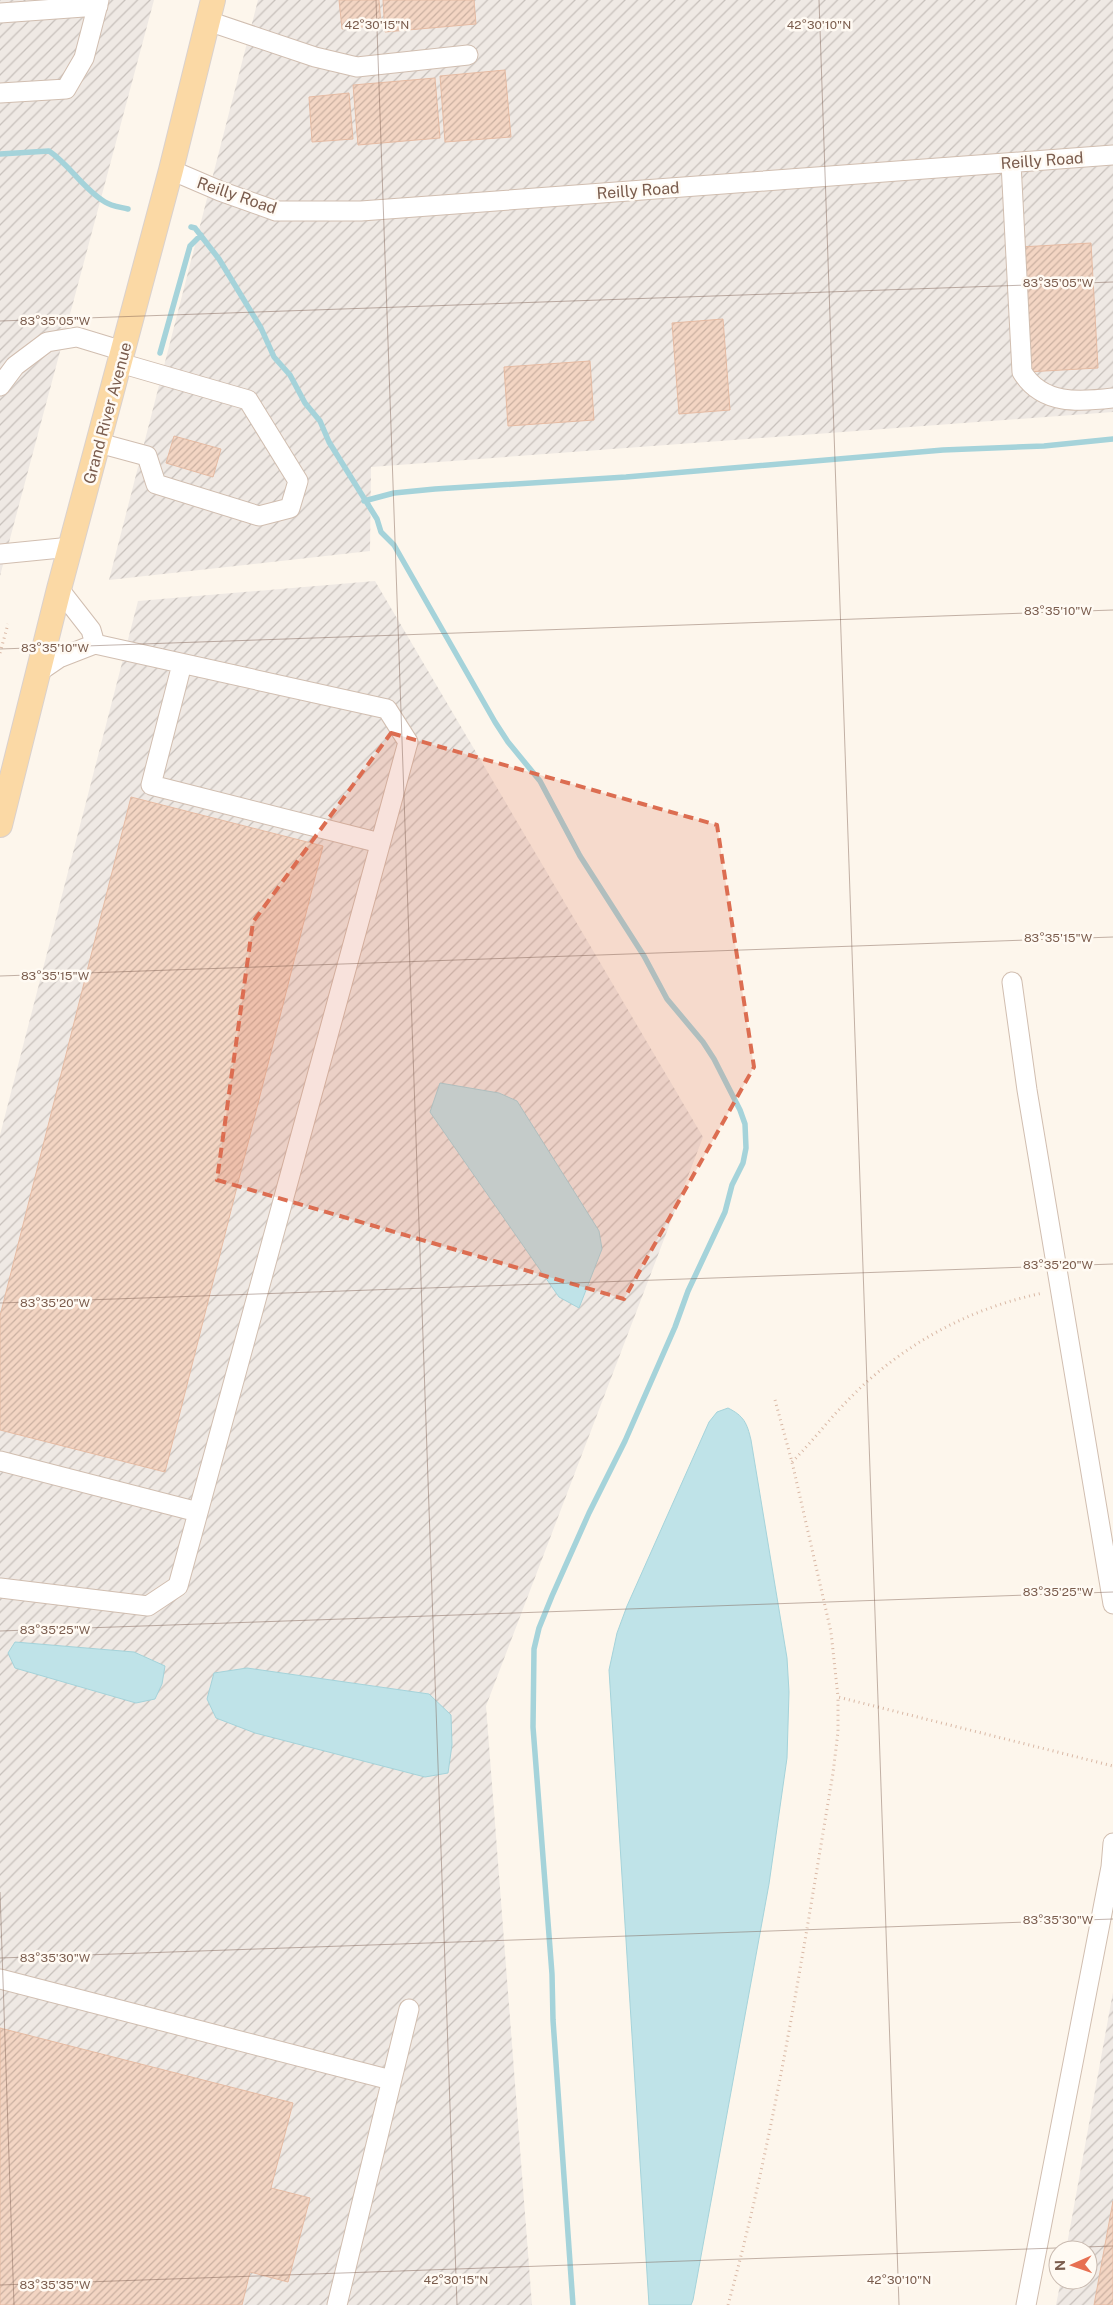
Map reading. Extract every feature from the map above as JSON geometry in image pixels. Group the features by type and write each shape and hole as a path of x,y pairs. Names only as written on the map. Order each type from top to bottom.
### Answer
{"main road":[{"name":"Grand River Avenue","path":"0,825 211,10"}],"street":[{"path":"0,14 99,3 84,58 66,89 0,93"},
{"path":"211,10 315,57 357,67 468,54"},
{"name":"Reilly Road","path":"171,170 220,191 276,211 317,212 361,211 1113,155"},
{"path":"1011,163 1022,372 1030,385 1046,395 1087,401 1113,398"},
{"path":"0,386 15,366 47,342 77,337 121,357 248,400 298,481 290,508 258,516 156,484 148,456 99,443"},
{"path":"0,554 71,547"},
{"path":"60,589 91,630 96,644"},
{"path":"0,1588 148,1606 178,1586 408,742 387,708 96,644 59,658 40,671"},
{"path":"182,664 151,785 380,843"},
{"path":"1012,982 1027,1090 1113,1604"},
{"path":"0,1462 198,1512"},
{"path":"1026,2305 1111,1867 1113,1843"},
{"path":"0,1979 392,2080"},
{"path":"337,2305 409,2009"}],"path":[{"path":"0,653 8,624"},
{"path":"792,1462 815,1440 832,1417 852,1396 884,1368 919,1342 959,1320 992,1306 1061,1290"},
{"path":"728,2305 749,2227 784,2056 833,1773 838,1732 838,1697 831,1632 792,1462 775,1400"},
{"path":"838,1697 1113,1766"}],"highlighted area":[{"path":"391,733 717,825 754,1067 624,1299 217,1180 253,922"}],"shaded area":[{"path":"0,0 154,0 0,576"},
{"path":"258,0 1113,0 1113,412 371,467 370,551 109,580"},
{"path":"375,581 703,1137 486,1706 532,2305 0,2305 0,1135 138,601"},
{"path":"1113,1992 1113,2305 1056,2305 1059,2290 1098,2290 1098,2240 1068,2240"}],"water":[{"path":"440,1083 499,1093 517,1101 599,1231 602,1249 579,1308 559,1297 430,1112"},
{"path":"728,1408 738,1414 744,1421 751,1440 787,1658 789,1692 787,1758 769,1884 693,2300 691,2305 649,2305 609,1670 617,1633 627,1606 709,1422 717,1412"},
{"path":"15,1642 134,1652 165,1666 162,1684 155,1699 136,1703 15,1668 8,1653"},
{"path":"247,1668 429,1694 451,1715 452,1745 448,1773 425,1777 255,1733 216,1718 207,1699 214,1673"}],"building":[{"path":"339,0 379,0 381,25 342,29"},
{"path":"383,0 474,0 476,24 385,32"},
{"path":"505,70 511,137 445,142 440,76"},
{"path":"435,78 440,138 358,145 353,85"},
{"path":"349,93 353,139 312,142 309,97"},
{"path":"1091,243 1098,368 1027,372 1020,247"},
{"path":"723,319 730,410 679,414 672,323"},
{"path":"590,361 594,420 508,426 504,367"},
{"path":"174,436 221,449 213,477 166,463"},
{"path":"131,797 323,846 165,1472 0,1430 0,1316"},
{"path":"0,2028 293,2103 271,2188 310,2198 288,2282 250,2272 242,2305 0,2305"},
{"path":"1113,2201 1113,2305 1094,2305"}],"waterway":[{"path":"0,154 49,151 64,163 97,197 110,204 128,209"},
{"path":"191,227 195,228 219,259 261,328 274,357 290,375 305,403 320,421 329,442 377,519 381,532 394,545 495,722 508,742 540,781 580,856 644,956 667,999 703,1042 714,1059 740,1110 745,1124 746,1148 743,1163 732,1185 725,1212 688,1291 675,1327 625,1441 589,1513 552,1596 539,1628 534,1649 533,1727 552,1974 553,2020 573,2305"},
{"path":"160,353 190,246 201,235"},
{"path":"364,501 394,493 435,489 626,477 943,450 1044,446 1113,439"}]}
